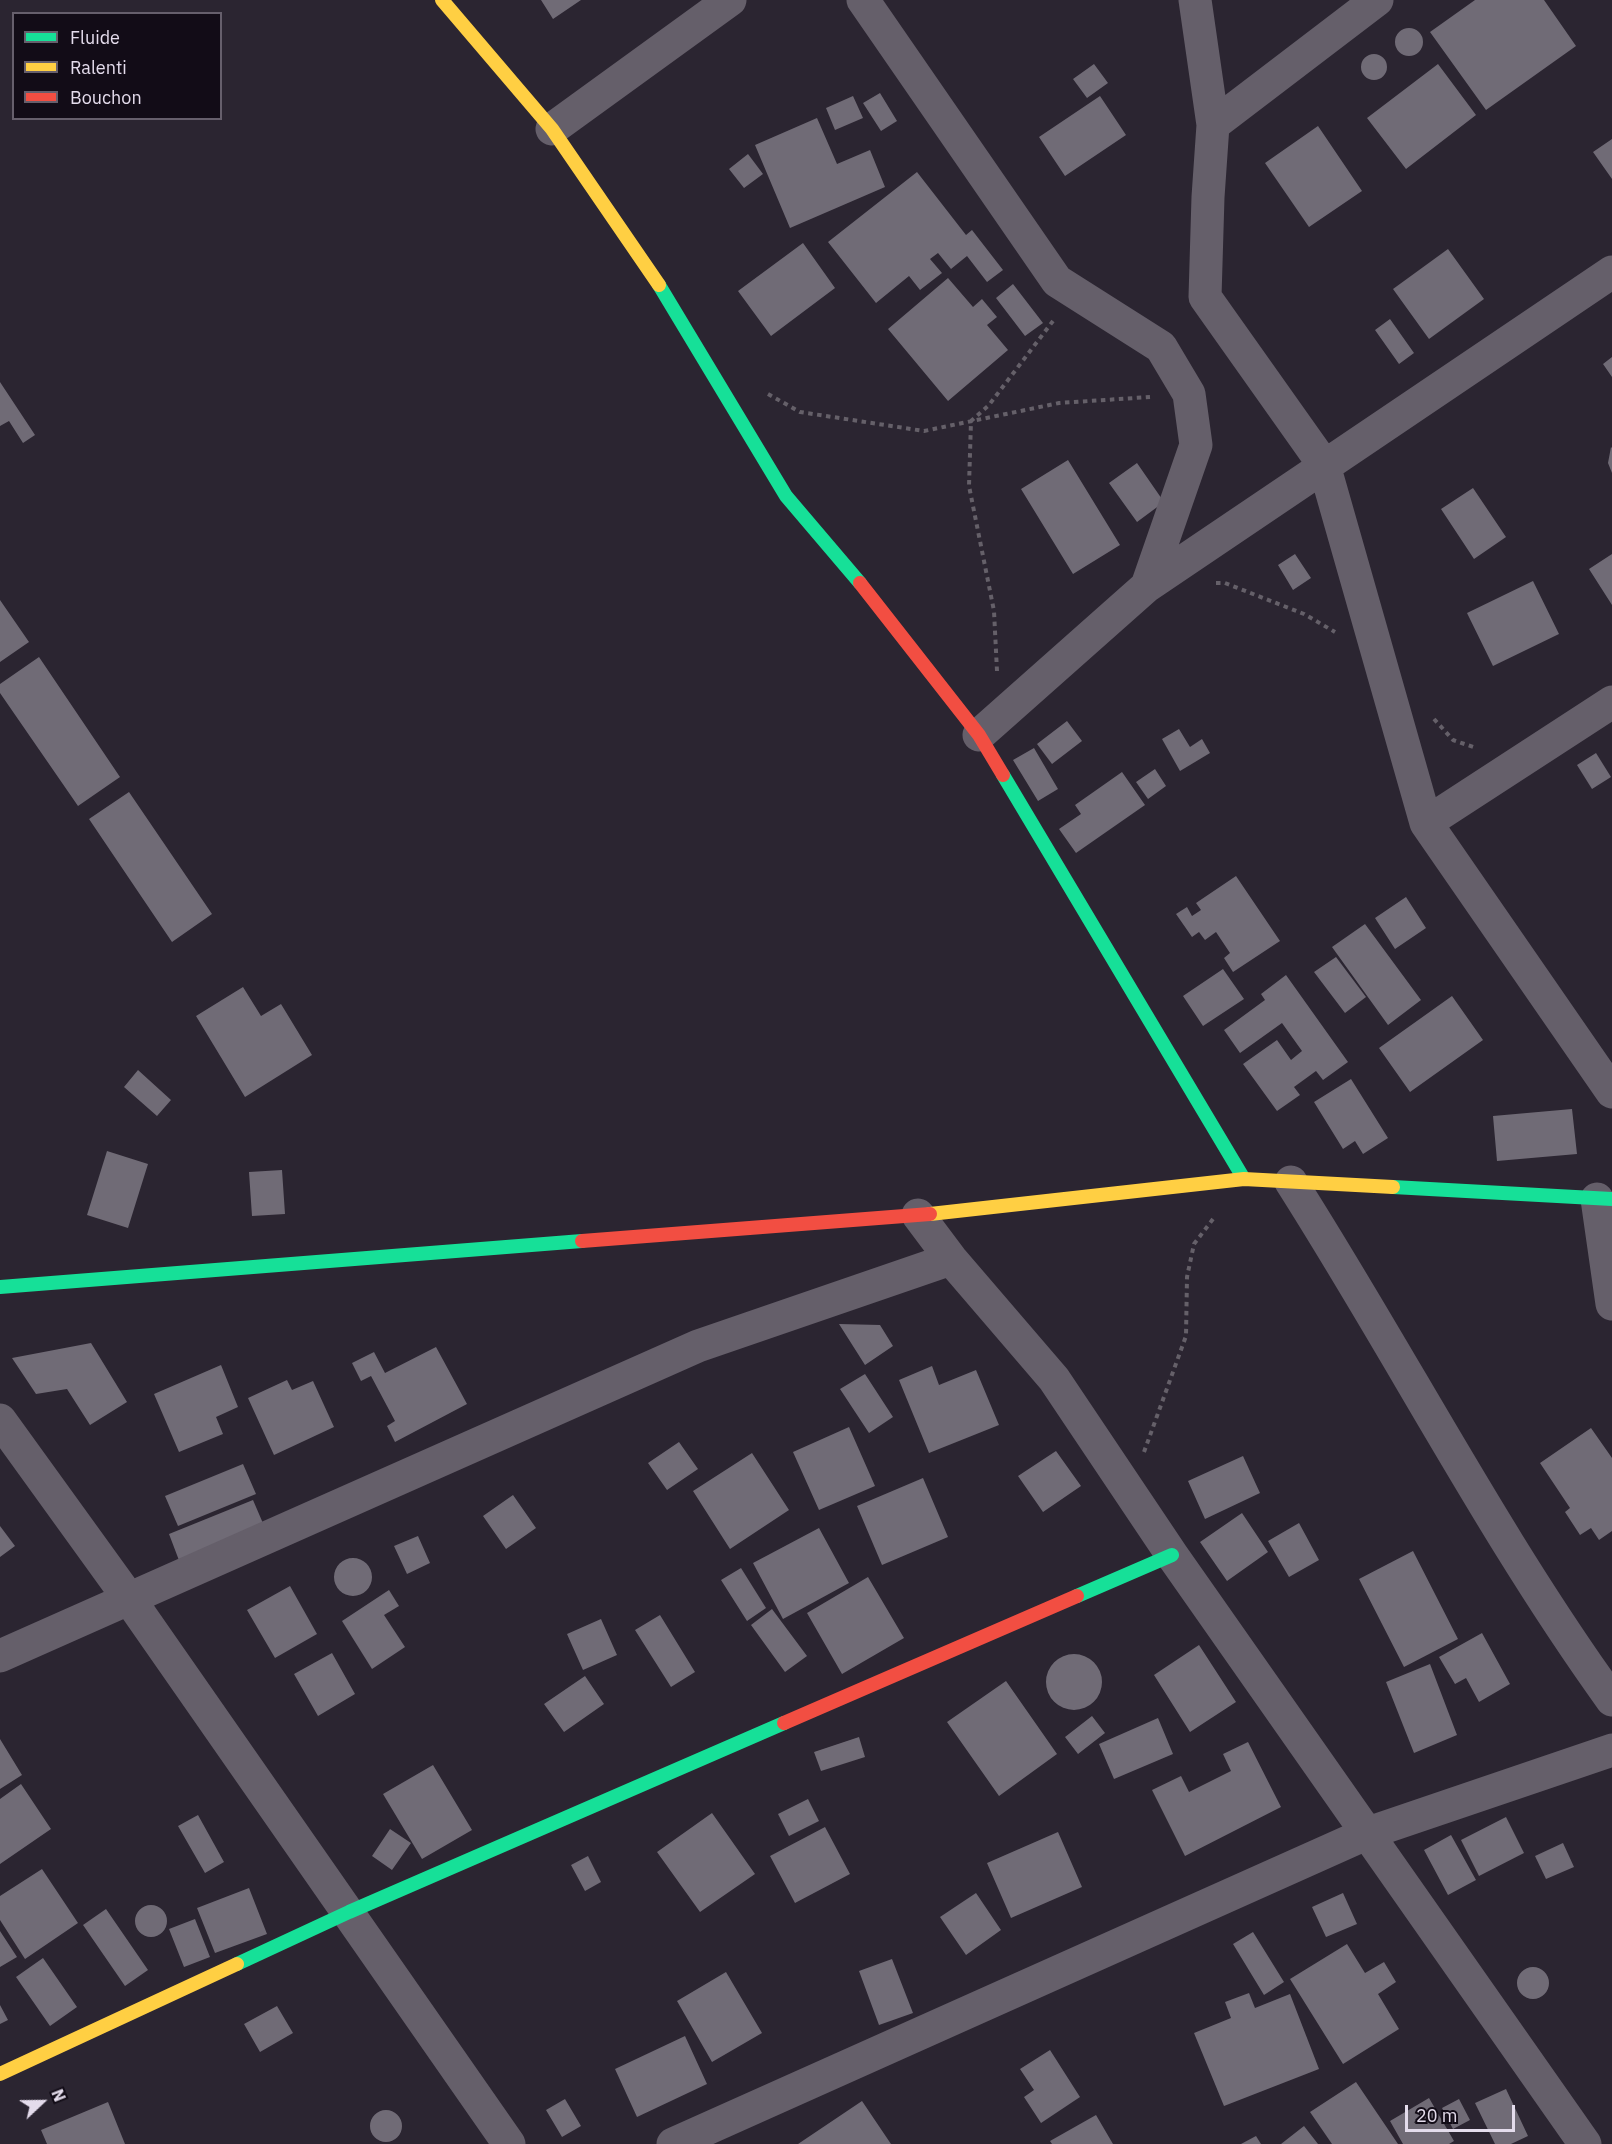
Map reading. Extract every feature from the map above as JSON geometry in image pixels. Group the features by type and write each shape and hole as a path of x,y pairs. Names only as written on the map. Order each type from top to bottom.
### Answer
{"street":[{"path":"442,0 552,129 648,267 786,496 869,593 989,726 1244,1179"},
{"path":"552,129 730,0"},
{"path":"863,0 1057,281 1161,347 1189,394 1196,445 1147,586"},
{"path":"1195,0 1213,125 1205,297 1324,465 1426,823 1612,1092"},
{"path":"1213,125 1377,0"},
{"path":"989,726 1147,586 1612,272"},
{"path":"1426,823 1612,702"},
{"path":"0,1287 918,1215 1244,1179 1604,1199 1612,1304"},
{"path":"1291,1182 1348,1271 1495,1523 1579,1654 1612,1700"},
{"path":"918,1215 951,1258 1054,1379 1172,1555 1585,2144"},
{"path":"0,1656 698,1346 951,1258"},
{"path":"0,1420 130,1600 509,2144"},
{"path":"0,2074 349,1912 1172,1555"},
{"path":"673,2144 1368,1833 1612,1750"}],"path":[{"path":"989,726 994,611 969,486 971,422 989,405 1053,322 1057,281"},
{"path":"762,391 800,412 924,431 1059,403 1189,394"},
{"path":"1132,1496 1152,1424 1186,1336 1187,1277 1194,1244 1244,1179"}],"building":[{"path":"541,0 581,0 553,19"},
{"path":"1475,0 1544,0 1576,46 1486,110 1430,32"},
{"path":"1409,28 1419,32 1423,42 1419,52 1409,56 1399,52 1395,42 1399,32"},
{"path":"1374,54 1383,58 1387,67 1383,76 1374,80 1365,76 1361,67 1365,58"},
{"path":"1094,64 1108,83 1087,98 1073,79"},
{"path":"1438,64 1476,115 1406,169 1367,118"},
{"path":"880,93 897,121 881,131 863,103"},
{"path":"853,96 863,118 835,130 826,108"},
{"path":"1100,96 1126,135 1065,176 1039,137"},
{"path":"817,118 837,164 870,150 885,187 790,228 755,145"},
{"path":"1318,126 1362,191 1309,227 1265,163"},
{"path":"1612,139 1612,179 1593,152"},
{"path":"748,154 763,174 744,188 729,169"},
{"path":"917,172 966,235 972,230 1003,270 987,282 967,256 951,269 938,253 930,259 942,273 920,290 909,276 876,303 828,242"},
{"path":"803,243 835,288 771,336 738,291"},
{"path":"1448,249 1484,299 1429,339 1393,289"},
{"path":"948,278 973,307 982,299 997,317 987,325 1008,350 948,401 888,329"},
{"path":"1013,284 1043,323 1025,336 996,298"},
{"path":"1390,319 1414,353 1399,364 1375,330"},
{"path":"1612,357 1612,377 1603,364"},
{"path":"0,382 35,435 23,443 9,421 0,426"},
{"path":"1612,448 1612,473 1608,463"},
{"path":"1068,460 1120,545 1073,574 1021,489"},
{"path":"1137,463 1164,502 1137,522 1109,483"},
{"path":"1473,488 1506,537 1474,559 1441,509"},
{"path":"1295,554 1311,578 1293,590 1278,565"},
{"path":"1612,554 1612,605 1589,569"},
{"path":"1533,581 1559,634 1493,666 1467,613"},
{"path":"0,600 29,642 0,662"},
{"path":"39,657 120,777 78,806 0,693 0,684"},
{"path":"1067,721 1082,741 1052,764 1037,744"},
{"path":"1179,729 1190,747 1202,739 1210,753 1180,771 1162,739"},
{"path":"1034,748 1058,789 1038,801 1013,760"},
{"path":"1596,753 1611,777 1592,789 1577,765"},
{"path":"1155,769 1166,786 1148,799 1136,782"},
{"path":"1122,772 1145,805 1076,853 1059,829 1081,814 1075,805"},
{"path":"129,792 212,914 172,942 89,819"},
{"path":"1236,876 1280,941 1233,972 1224,958 1230,953 1216,932 1205,940 1199,932 1192,937 1176,914 1187,907 1192,916 1201,910 1196,903"},
{"path":"1406,897 1426,928 1395,949 1375,918"},
{"path":"1365,924 1421,1000 1388,1025 1332,947"},
{"path":"1336,957 1366,997 1345,1013 1314,972"},
{"path":"1223,969 1244,999 1203,1026 1183,996"},
{"path":"1286,975 1348,1062 1323,1080 1316,1071 1294,1087 1300,1095 1277,1111 1243,1064 1277,1040 1291,1060 1302,1051 1282,1023 1240,1053 1224,1030 1265,1000 1261,994"},
{"path":"243,987 261,1016 281,1004 312,1055 245,1097 196,1016"},
{"path":"1452,996 1483,1040 1410,1092 1379,1048"},
{"path":"138,1070 171,1100 157,1116 124,1087"},
{"path":"1351,1079 1388,1138 1363,1154 1355,1141 1343,1149 1314,1102"},
{"path":"1572,1109 1577,1154 1497,1161 1493,1116"},
{"path":"107,1151 148,1164 128,1228 87,1215"},
{"path":"282,1170 285,1214 252,1216 249,1172"},
{"path":"839,1324 880,1325 893,1346 865,1365"},
{"path":"91,1343 127,1402 90,1425 67,1389 36,1394 12,1358"},
{"path":"436,1347 467,1404 395,1442 387,1426 395,1421 371,1376 361,1381 352,1363 374,1352 385,1373"},
{"path":"221,1365 238,1407 216,1417 223,1434 179,1452 154,1394"},
{"path":"932,1366 939,1385 976,1370 999,1425 929,1453 899,1380"},
{"path":"865,1374 893,1417 869,1433 840,1389"},
{"path":"287,1380 292,1390 313,1381 334,1427 274,1455 248,1398"},
{"path":"849,1427 875,1486 819,1510 793,1452"},
{"path":"1591,1428 1612,1458 1612,1531 1599,1540 1591,1528 1580,1535 1565,1512 1570,1508 1540,1463"},
{"path":"679,1442 698,1469 667,1490 648,1463"},
{"path":"1056,1451 1081,1486 1043,1512 1018,1476"},
{"path":"752,1453 789,1510 730,1549 693,1491"},
{"path":"1243,1456 1260,1493 1205,1519 1188,1481"},
{"path":"243,1464 256,1494 178,1526 165,1496"},
{"path":"923,1478 948,1537 882,1565 857,1506"},
{"path":"513,1495 536,1528 506,1549 483,1516"},
{"path":"253,1500 265,1528 180,1563 169,1534"},
{"path":"1242,1513 1268,1552 1227,1581 1200,1542"},
{"path":"1299,1523 1319,1560 1289,1577 1268,1541"},
{"path":"0,1526 15,1546 0,1557"},
{"path":"819,1528 849,1583 783,1619 753,1563"},
{"path":"418,1536 430,1563 407,1574 394,1546"},
{"path":"1413,1551 1458,1639 1404,1667 1359,1579"},
{"path":"353,1558 367,1563 372,1577 367,1591 353,1596 339,1591 334,1577 339,1563"},
{"path":"741,1568 766,1608 747,1621 721,1580"},
{"path":"868,1577 904,1638 842,1674 807,1613"},
{"path":"290,1586 317,1634 275,1658 247,1610"},
{"path":"389,1590 399,1606 384,1615 405,1647 372,1669 342,1621"},
{"path":"772,1609 807,1656 785,1672 751,1625"},
{"path":"660,1615 695,1672 671,1687 635,1630"},
{"path":"601,1619 617,1655 583,1670 567,1634"},
{"path":"1482,1633 1510,1684 1479,1702 1466,1678 1455,1684 1439,1657"},
{"path":"1199,1645 1236,1702 1190,1732 1154,1675"},
{"path":"332,1653 355,1694 318,1716 294,1674"},
{"path":"1068,1654 1080,1654 1094,1662 1102,1676 1100,1693 1094,1702 1080,1710 1068,1710 1051,1698 1046,1688 1046,1676 1058,1659"},
{"path":"1430,1664 1457,1735 1414,1753 1386,1682"},
{"path":"585,1676 604,1704 564,1732 544,1704"},
{"path":"1006,1681 1057,1754 999,1796 947,1722"},
{"path":"1092,1716 1105,1733 1078,1754 1065,1737"},
{"path":"1158,1718 1173,1754 1114,1779 1099,1744"},
{"path":"859,1737 865,1757 821,1771 814,1752"},
{"path":"0,1739 22,1775 0,1789"},
{"path":"1248,1742 1281,1807 1185,1856 1152,1790 1181,1776 1189,1792 1231,1771 1223,1754"},
{"path":"433,1765 472,1830 422,1859 383,1794"},
{"path":"21,1784 51,1829 0,1864 0,1799"},
{"path":"808,1799 819,1821 789,1836 778,1814"},
{"path":"712,1813 755,1874 700,1912 657,1852"},
{"path":"198,1815 224,1862 205,1873 178,1826"},
{"path":"1506,1817 1524,1853 1479,1876 1461,1840"},
{"path":"825,1827 850,1874 795,1903 770,1856"},
{"path":"390,1829 411,1843 392,1870 372,1856"},
{"path":"1058,1832 1082,1887 1011,1918 987,1863"},
{"path":"1451,1835 1476,1880 1448,1895 1424,1850"},
{"path":"1563,1843 1574,1867 1546,1879 1535,1856"},
{"path":"588,1856 601,1882 585,1891 571,1865"},
{"path":"42,1869 78,1923 25,1959 0,1920 0,1896"},
{"path":"249,1888 267,1934 215,1953 197,1908"},
{"path":"976,1893 1001,1930 966,1955 940,1917"},
{"path":"1343,1893 1357,1924 1326,1937 1312,1907"},
{"path":"151,1905 162,1910 167,1921 162,1932 151,1937 140,1932 135,1921 140,1910"},
{"path":"106,1909 148,1970 125,1986 83,1925"},
{"path":"195,1919 210,1957 184,1967 169,1929"},
{"path":"0,1931 17,1957 0,1967"},
{"path":"1253,1932 1284,1982 1264,1995 1233,1944"},
{"path":"1347,1944 1365,1973 1384,1962 1396,1982 1378,1994 1399,2029 1343,2064 1290,1979"},
{"path":"43,1958 77,2007 50,2026 16,1977"},
{"path":"892,1959 913,2013 879,2025 859,1971"},
{"path":"1533,1967 1545,1971 1549,1983 1545,1995 1533,1999 1521,1995 1517,1983 1521,1971"},
{"path":"726,1972 762,2033 712,2062 677,2001"},
{"path":"1249,1993 1255,2008 1290,1994 1319,2069 1224,2106 1194,2033 1231,2018 1225,2002"},
{"path":"0,2005 8,2020 0,2024"},
{"path":"277,2006 293,2033 260,2052 244,2024"},
{"path":"685,2036 707,2084 637,2117 615,2069"},
{"path":"1050,2050 1080,2097 1041,2123 1024,2097 1034,2090 1020,2069"},
{"path":"1356,2082 1398,2144 1332,2144 1310,2112"},
{"path":"1506,2089 1528,2136 1511,2144 1495,2144 1475,2103"},
{"path":"1429,2098 1454,2141 1449,2144 1403,2144 1390,2121"},
{"path":"565,2099 581,2126 562,2137 546,2110"},
{"path":"1459,2099 1470,2120 1453,2129 1442,2108"},
{"path":"862,2101 891,2144 798,2144"},
{"path":"108,2102 125,2144 47,2144 41,2130"},
{"path":"386,2110 397,2115 402,2126 397,2137 386,2142 375,2137 370,2126 375,2115"},
{"path":"1096,2115 1113,2144 1052,2144 1050,2141"},
{"path":"1304,2126 1318,2144 1281,2144"},
{"path":"1256,2136 1261,2144 1241,2144"}],"traffic: fast":[{"path":"659,285 786,496 860,583"},
{"path":"1003,775 1244,1179"},
{"path":"1393,1187 1612,1199"},
{"path":"0,1287 582,1241"},
{"path":"1077,1596 1172,1555"},
{"path":"237,1964 349,1912 784,1723"}],"traffic: slow":[{"path":"442,0 552,129 659,285"},
{"path":"930,1214 1244,1179 1393,1187"},
{"path":"0,2074 237,1964"}],"traffic: jam":[{"path":"860,583 979,735 1003,775"},
{"path":"582,1241 930,1214"},
{"path":"784,1723 1077,1596"}]}
